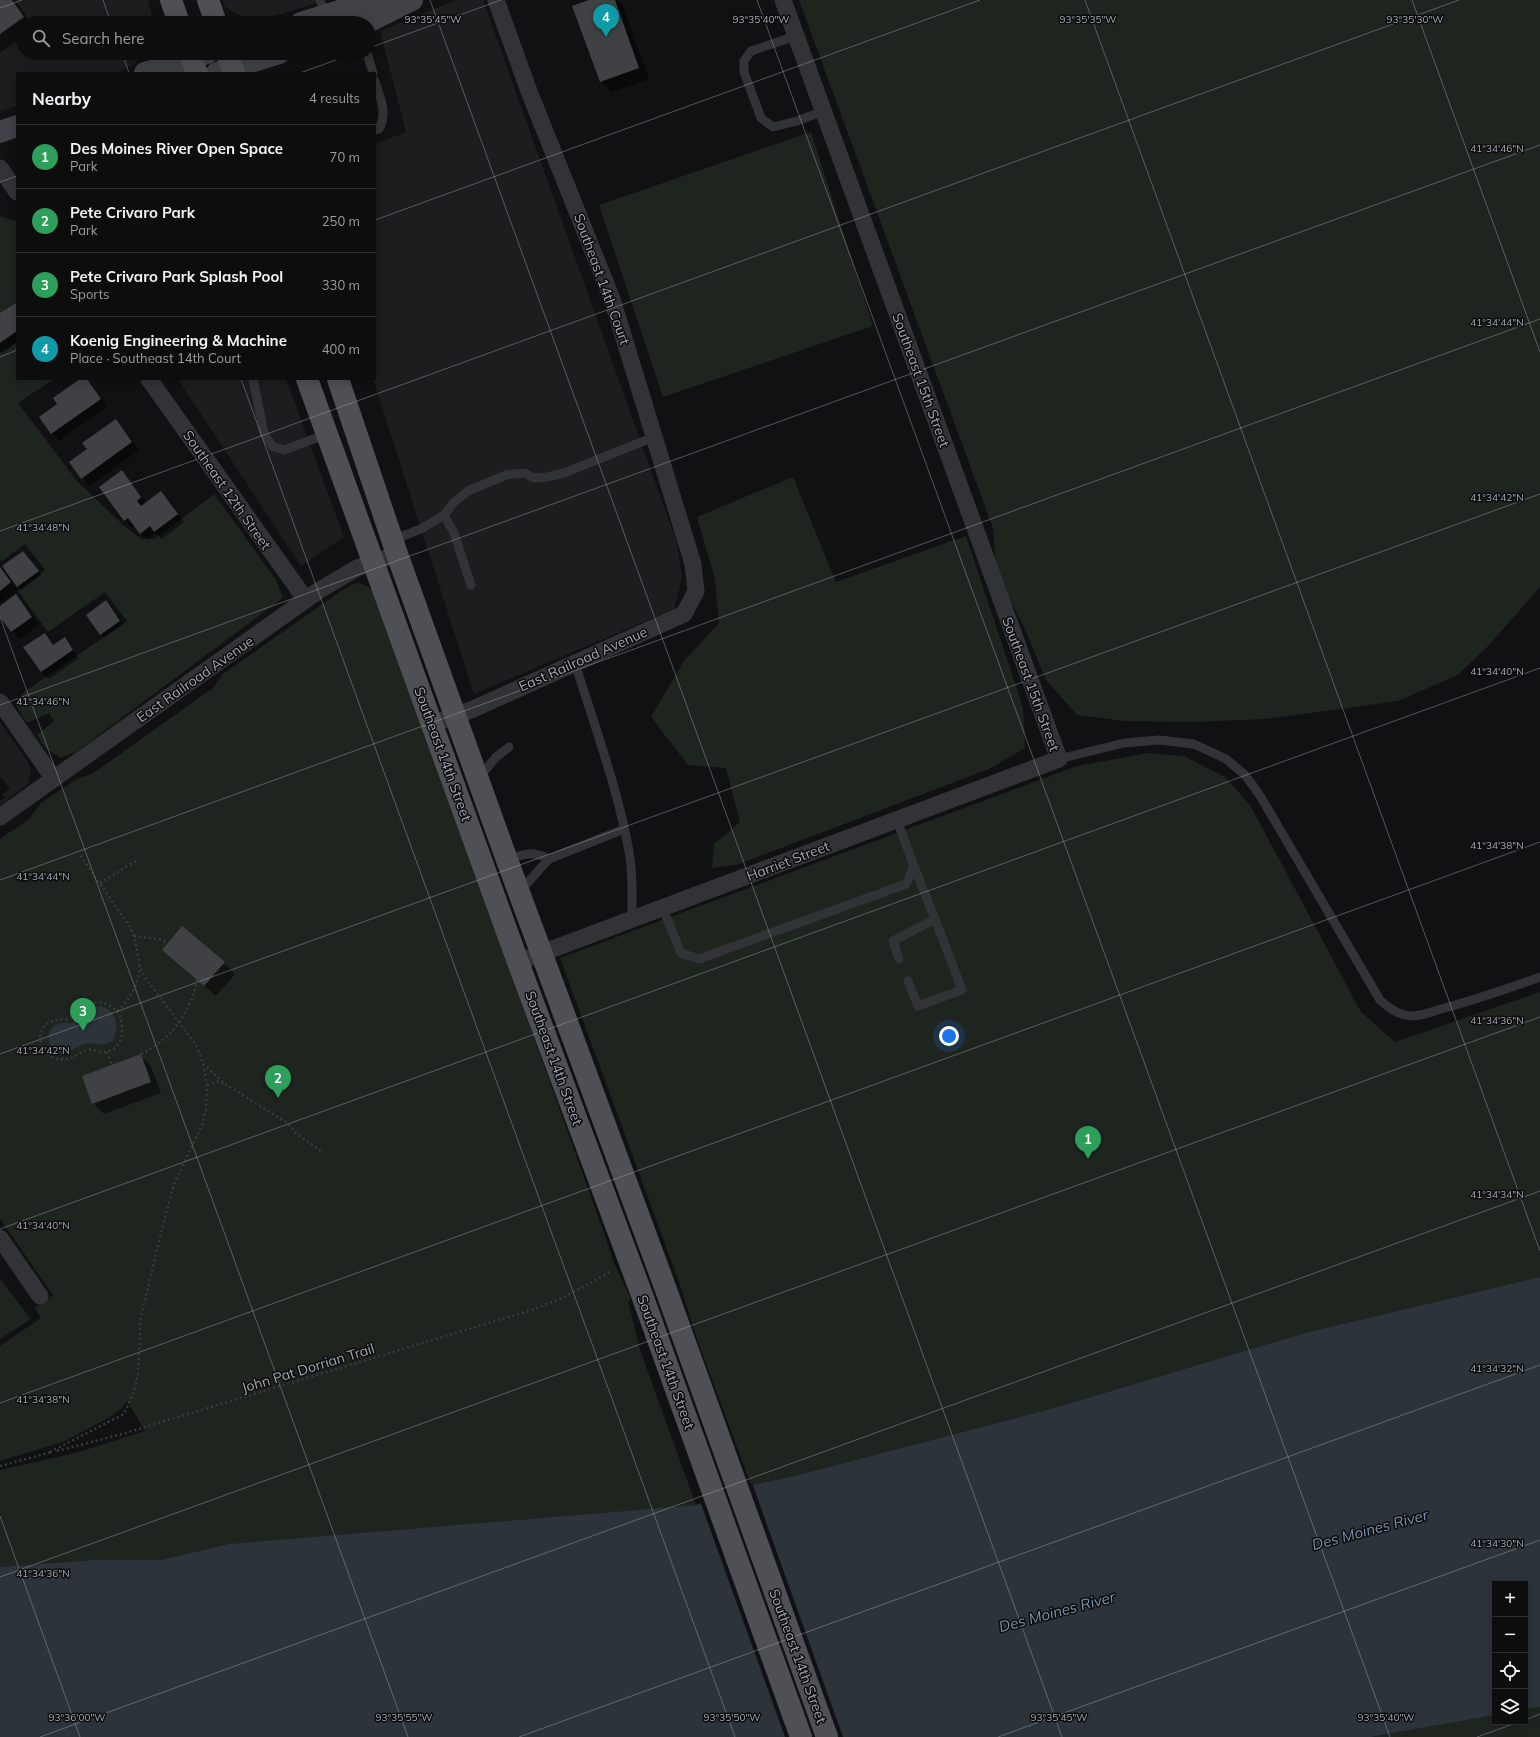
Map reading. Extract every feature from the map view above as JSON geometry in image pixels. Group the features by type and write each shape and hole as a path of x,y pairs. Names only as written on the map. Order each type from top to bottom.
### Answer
{"main road":[{"path":"171,0 177,16"},
{"path":"208,0 214,16"},
{"path":"359,13 393,0"},
{"path":"311,16 323,8 359,13 412,0"},
{"path":"148,72 192,60"},
{"path":"228,67 254,60"},
{"path":"0,132 16,126"},
{"name":"Southeast 14th Street","path":"307,380 518,962 642,1295 801,1737"},
{"name":"Southeast 14th Street","path":"338,380 395,547 478,780 665,1287 827,1737"}],"street":[{"name":"Southeast 14th Court","path":"496,0 530,94 612,299 693,564"},
{"name":"Southeast 15th Street","path":"783,0 1058,759"},
{"path":"0,168 16,191"},
{"name":"Southeast 12th Street","path":"150,380 306,600"},
{"name":"East Railroad Avenue","path":"0,817 306,600 339,578 374,561 395,547"},
{"name":"East Railroad Avenue","path":"432,724 455,716 684,614 696,591 693,564"},
{"path":"0,702 54,779"},
{"name":"Harriet Street","path":"518,962 1058,759"},
{"path":"0,1238 40,1296"}],"lane":[{"path":"796,36 751,51 744,61 744,72 761,118 773,127 823,112"},
{"path":"369,60 373,72"},
{"path":"376,85 384,118 379,129 376,130"},
{"path":"253,380 264,433 272,446 284,450 327,434"},
{"path":"395,547 444,515 454,502 468,491 506,475 524,473 534,478 564,473 654,437"},
{"path":"444,515 454,533 471,585"},
{"path":"575,663 616,793 628,848 632,884 632,919"},
{"path":"1058,759 1124,743 1158,740 1194,744 1226,759 1245,775 1259,794 1380,1000 1389,1008 1400,1014 1412,1016 1425,1014 1463,1004 1540,977"},
{"path":"478,780 496,757 509,747"},
{"path":"897,820 962,990 918,1006 908,981"},
{"path":"519,892 549,859 624,829"},
{"path":"507,860 527,853 538,854 549,859"},
{"path":"662,908 681,953 699,958 906,884 914,866"},
{"path":"899,959 893,941 935,919"}],"path":[{"path":"50,1452 124,1414 134,1392 138,1374 141,1316 174,1184 203,1122 208,1097 207,1085 196,1044 156,993 140,966 134,936 121,913 80,855"},
{"path":"100,883 139,859"},
{"path":"134,936 159,939 168,943"},
{"path":"117,1011 128,1000 135,988 140,966"},
{"path":"140,1054 161,1042 180,1023 191,1001 197,980"},
{"path":"93,1003 103,1003 111,1006 117,1011 122,1019 122,1039 116,1048 107,1052 88,1050 71,1058 63,1059 54,1058 46,1052 40,1039 44,1028 50,1022 56,1019 73,1017 84,1006 93,1003"},
{"path":"107,1052 112,1065"},
{"path":"202,1063 225,1084 287,1123 296,1133 312,1145 324,1150"},
{"path":"207,1085 218,1082 225,1084"},
{"name":"John Pat Dorrian Trail","path":"0,1466 122,1434 535,1309 564,1297 614,1269"}],"shaded area":[{"path":"0,0 148,0 152,16 16,16 16,60 138,60 134,64 117,72 16,72 16,106 0,111"},
{"path":"222,0 325,0 275,16 241,16 225,7"},
{"path":"456,0 483,0 677,543 682,577 674,609 474,694 373,380 376,380 376,144 406,132 380,31"},
{"path":"799,0 1540,0 1540,587 1490,644 1458,675 1398,701 1267,719 1191,722 1125,721 1077,715 1046,680 1024,627 996,572 993,528"},
{"path":"811,132 873,326 663,397 599,205"},
{"path":"0,216 16,222 16,302 0,313"},
{"path":"16,342 16,380 52,380 18,403 77,481 122,524 141,539 155,539 214,494 276,580 283,598 76,752 61,758 45,748 37,735 54,721 49,713 27,723 15,704 24,692 127,621 105,592 48,632 18,591 45,570 25,544 2,561 0,559 0,353"},
{"path":"179,380 286,380 344,537 301,566"},
{"path":"793,477 836,582 966,536 1023,707 1025,748 989,769 736,865 712,868 714,844 740,822 726,768 688,765 651,717 684,661 719,623 715,579 697,517"},
{"path":"360,583 370,588 375,594 613,1261 631,1299 628,1301 640,1350 696,1505 228,1544 161,1560 93,1560 0,1567 0,1470 79,1452 145,1431 127,1401 120,1410 110,1417 63,1442 0,1461 0,1346 41,1318 35,1308 53,1295 0,1219 0,839 29,819 41,803 78,778 92,774 213,688 223,674 341,591 351,585"},
{"path":"0,722 28,762 31,770 28,784 0,805"},
{"path":"1148,753 1184,756 1225,777 1250,805 1361,1012 1395,1042 1540,992 1540,1277 1305,1333 1054,1408 790,1477 751,1485 697,1339 679,1282 560,958 1077,766"},
{"path":"0,1279 31,1319 0,1339"},
{"path":"1540,1707 1540,1737 1371,1737 1492,1716 1492,1725 1528,1725 1528,1709"}],"water":[{"path":"100,1006 111,1011 116,1020 115,1036 112,1041 104,1044 82,1045 65,1054 57,1053 53,1050 48,1038 51,1029 54,1026 72,1023 90,1008"},
{"name":"Des Moines River","path":"1540,1277 1540,1707 1528,1709 1528,1581 1492,1581 1492,1716 1371,1737 0,1737 0,1567 93,1560 161,1560 228,1544 696,1505 751,1485 790,1477 1054,1408 1305,1333"}],"pier":[{"path":"752,1483 843,1737 785,1737 700,1501"}],"building":[{"path":"0,0 12,0 23,16 16,16 16,23 0,34"},
{"path":"589,0 615,0 639,68 600,82 572,6"},
{"path":"16,303 16,332 0,343 0,313"},
{"path":"79,380 88,380 101,399 51,434 39,417 57,404 53,398"},
{"path":"116,419 132,442 81,479 69,462 87,449 82,443"},
{"path":"122,470 141,497 137,501 141,506 161,491 178,514 154,532 150,526 140,534 128,518 124,521 99,487"},
{"path":"23,551 39,571 17,587 2,566"},
{"path":"0,567 11,582 0,591"},
{"path":"16,594 32,617 11,632 0,617 0,606"},
{"path":"106,600 120,621 100,635 86,615"},
{"path":"45,633 53,645 65,637 73,650 41,672 23,647"},
{"path":"182,926 225,962 204,986 162,950"},
{"path":"141,1054 151,1082 92,1104 82,1076"}],"place":[{"name":"Koenig Engineering & Machine","path":"606,37"},
{"name":"Pete Crivaro Park Splash Pool","path":"83,1031"},
{"name":"Pete Crivaro Park","path":"278,1098"},
{"name":"Des Moines River Open Space","path":"1088,1159"}]}
